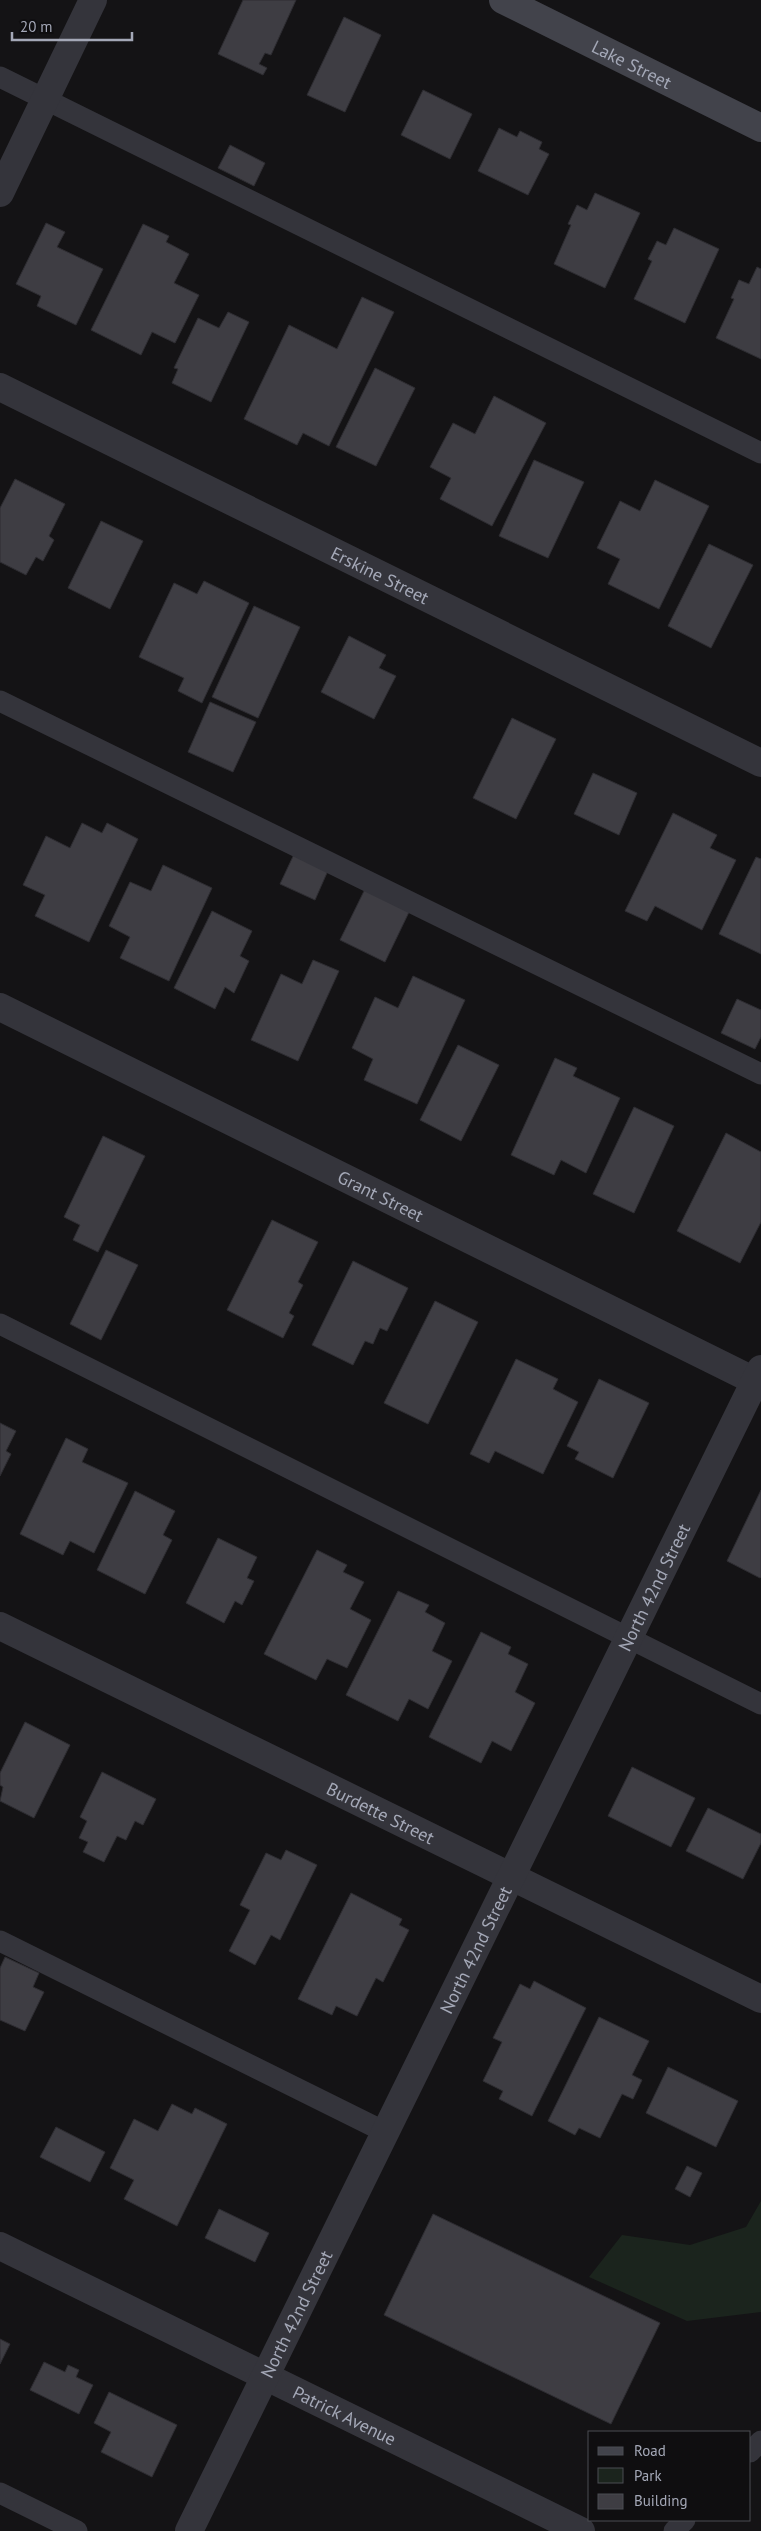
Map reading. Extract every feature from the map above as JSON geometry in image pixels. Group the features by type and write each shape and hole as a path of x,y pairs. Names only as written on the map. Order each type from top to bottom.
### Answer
{"main road":[{"name":"Lake Street","path":"503,0 761,128"}],"street":[{"path":"0,193 93,0"},
{"name":"Erskine Street","path":"0,387 761,763"},
{"name":"Grant Street","path":"0,1007 759,1378"},
{"name":"North 42nd Street","path":"189,2531 510,1876 759,1378"},
{"name":"Burdette Street","path":"0,1626 761,1999"},
{"name":"Patrick Avenue","path":"0,2246 581,2531"}],"lane":[{"path":"0,77 761,453"},
{"path":"0,701 761,1074"},
{"path":"0,1324 761,1704"},
{"path":"0,1941 385,2132"},
{"path":"751,2451 761,2441"},
{"path":"0,2493 77,2531"},
{"path":"674,2531 684,2521"}],"green space":[{"path":"761,2201 761,2312 687,2321 589,2277 622,2235 690,2245 746,2227"}],"building":[{"path":"243,0 296,0 271,55 265,53 259,64 267,68 263,75 218,54"},
{"path":"344,17 381,35 345,112 307,95"},
{"path":"423,90 472,114 450,159 401,135"},
{"path":"499,128 517,137 520,131 542,142 539,149 549,154 528,195 478,171"},
{"path":"230,145 265,163 254,186 218,168"},
{"path":"595,193 640,213 605,288 554,264 571,225 568,224 577,205 587,210"},
{"path":"46,223 65,232 57,247 103,269 76,325 37,306 41,296 16,284"},
{"path":"143,224 169,236 166,242 189,254 174,283 199,295 175,343 152,332 141,355 91,330"},
{"path":"674,228 719,249 685,323 634,299 652,261 648,259 657,241 666,245"},
{"path":"757,267 761,269 761,359 716,338 734,299 731,298 739,280 749,284"},
{"path":"362,297 394,312 329,446 303,433 297,445 244,419 289,325 337,349"},
{"path":"228,312 249,322 211,402 172,383 178,369 174,368 198,318 219,328"},
{"path":"375,368 415,388 376,466 336,447"},
{"path":"494,396 546,423 492,526 440,499 451,478 430,467 453,423 475,434"},
{"path":"534,460 584,482 548,558 499,536"},
{"path":"15,479 65,504 49,536 54,540 43,561 36,557 26,575 0,562 0,508"},
{"path":"655,480 709,506 659,609 608,584 620,559 597,548 620,501 640,511"},
{"path":"101,521 143,541 110,609 68,588"},
{"path":"709,544 753,565 711,648 668,626"},
{"path":"204,581 249,603 202,703 178,691 184,678 139,657 174,583 197,594"},
{"path":"254,606 300,627 258,718 212,697"},
{"path":"349,636 386,655 379,668 396,676 374,719 321,692"},
{"path":"210,702 256,722 233,772 188,752"},
{"path":"512,718 556,739 516,819 473,798"},
{"path":"593,773 637,793 619,835 574,814"},
{"path":"673,813 717,835 710,848 736,860 702,930 655,906 647,921 625,911"},
{"path":"82,823 102,833 107,823 138,839 89,942 35,916 45,895 23,885 46,836 70,848"},
{"path":"296,850 330,866 315,900 280,884"},
{"path":"756,857 761,859 761,954 719,934"},
{"path":"163,865 212,888 169,981 120,958 130,937 109,926 130,882 151,891"},
{"path":"366,887 411,908 385,962 340,940"},
{"path":"212,911 252,931 240,956 249,961 234,993 225,987 215,1009 174,988"},
{"path":"313,960 339,971 298,1061 251,1040 281,974 302,984"},
{"path":"413,976 465,1000 417,1104 364,1080 373,1059 352,1048 375,997 398,1008"},
{"path":"737,999 761,1010 761,1037 755,1049 721,1033"},
{"path":"458,1045 499,1065 461,1141 420,1120"},
{"path":"555,1058 577,1068 573,1076 620,1098 586,1173 561,1160 554,1175 511,1155"},
{"path":"634,1107 674,1126 634,1213 593,1194"},
{"path":"726,1133 761,1152 761,1222 740,1263 677,1231"},
{"path":"103,1136 145,1156 98,1252 73,1240 80,1225 64,1217"},
{"path":"272,1220 318,1242 298,1282 303,1285 289,1313 294,1316 283,1338 227,1310"},
{"path":"106,1250 138,1265 101,1340 70,1324"},
{"path":"353,1261 408,1288 387,1331 380,1328 373,1344 365,1341 353,1365 312,1345"},
{"path":"435,1301 478,1322 428,1424 384,1403"},
{"path":"516,1359 558,1379 553,1389 578,1402 543,1474 495,1451 489,1463 470,1454"},
{"path":"599,1379 649,1403 613,1478 575,1459 579,1452 567,1446"},
{"path":"0,1423 16,1431 6,1451 11,1454 0,1476"},
{"path":"66,1438 88,1449 82,1462 128,1483 94,1553 70,1541 63,1555 20,1534"},
{"path":"761,1490 761,1577 760,1578 727,1561"},
{"path":"135,1491 175,1511 163,1535 172,1540 145,1594 97,1570"},
{"path":"218,1538 257,1557 247,1578 254,1581 242,1605 235,1601 224,1623 186,1603"},
{"path":"317,1550 347,1565 343,1572 364,1582 350,1609 371,1620 347,1668 327,1659 316,1680 264,1654"},
{"path":"398,1591 429,1605 425,1612 445,1623 432,1651 452,1661 428,1709 409,1699 398,1721 346,1695"},
{"path":"481,1632 511,1647 508,1654 528,1664 515,1692 535,1703 511,1751 492,1741 481,1763 429,1737"},
{"path":"25,1722 70,1745 34,1818 0,1801 3,1787 0,1785 0,1773"},
{"path":"632,1767 695,1798 671,1847 608,1816"},
{"path":"102,1772 156,1799 143,1825 135,1821 126,1840 117,1836 104,1862 83,1852 88,1842 79,1838 87,1821 80,1817"},
{"path":"708,1808 761,1834 761,1843 743,1879 686,1851"},
{"path":"286,1850 317,1865 280,1940 271,1935 255,1965 229,1951 250,1910 240,1905 266,1853 281,1860"},
{"path":"351,1893 402,1919 399,1925 409,1930 383,1982 376,1978 357,2016 336,2006 332,2015 298,1999"},
{"path":"5,1957 39,1973 33,1987 44,1992 25,2031 0,2020 0,1968"},
{"path":"534,1981 586,2008 532,2116 499,2099 503,2091 483,2081 502,2042 493,2038 520,1984 530,1989"},
{"path":"599,2017 649,2041 632,2075 642,2080 633,2099 622,2094 600,2138 579,2128 575,2135 548,2121"},
{"path":"668,2067 738,2101 716,2147 646,2113"},
{"path":"172,2104 192,2114 195,2108 227,2124 177,2226 124,2199 134,2180 110,2168 134,2119 158,2131"},
{"path":"56,2127 105,2152 90,2182 40,2157"},
{"path":"687,2166 702,2173 690,2197 675,2189"},
{"path":"219,2209 269,2233 255,2262 205,2238"},
{"path":"433,2214 660,2323 611,2424 384,2315"},
{"path":"0,2339 10,2344 0,2364"},
{"path":"44,2362 65,2372 68,2365 79,2370 76,2377 93,2385 79,2414 30,2390"},
{"path":"109,2392 177,2425 152,2477 101,2452 111,2432 94,2423"}]}
